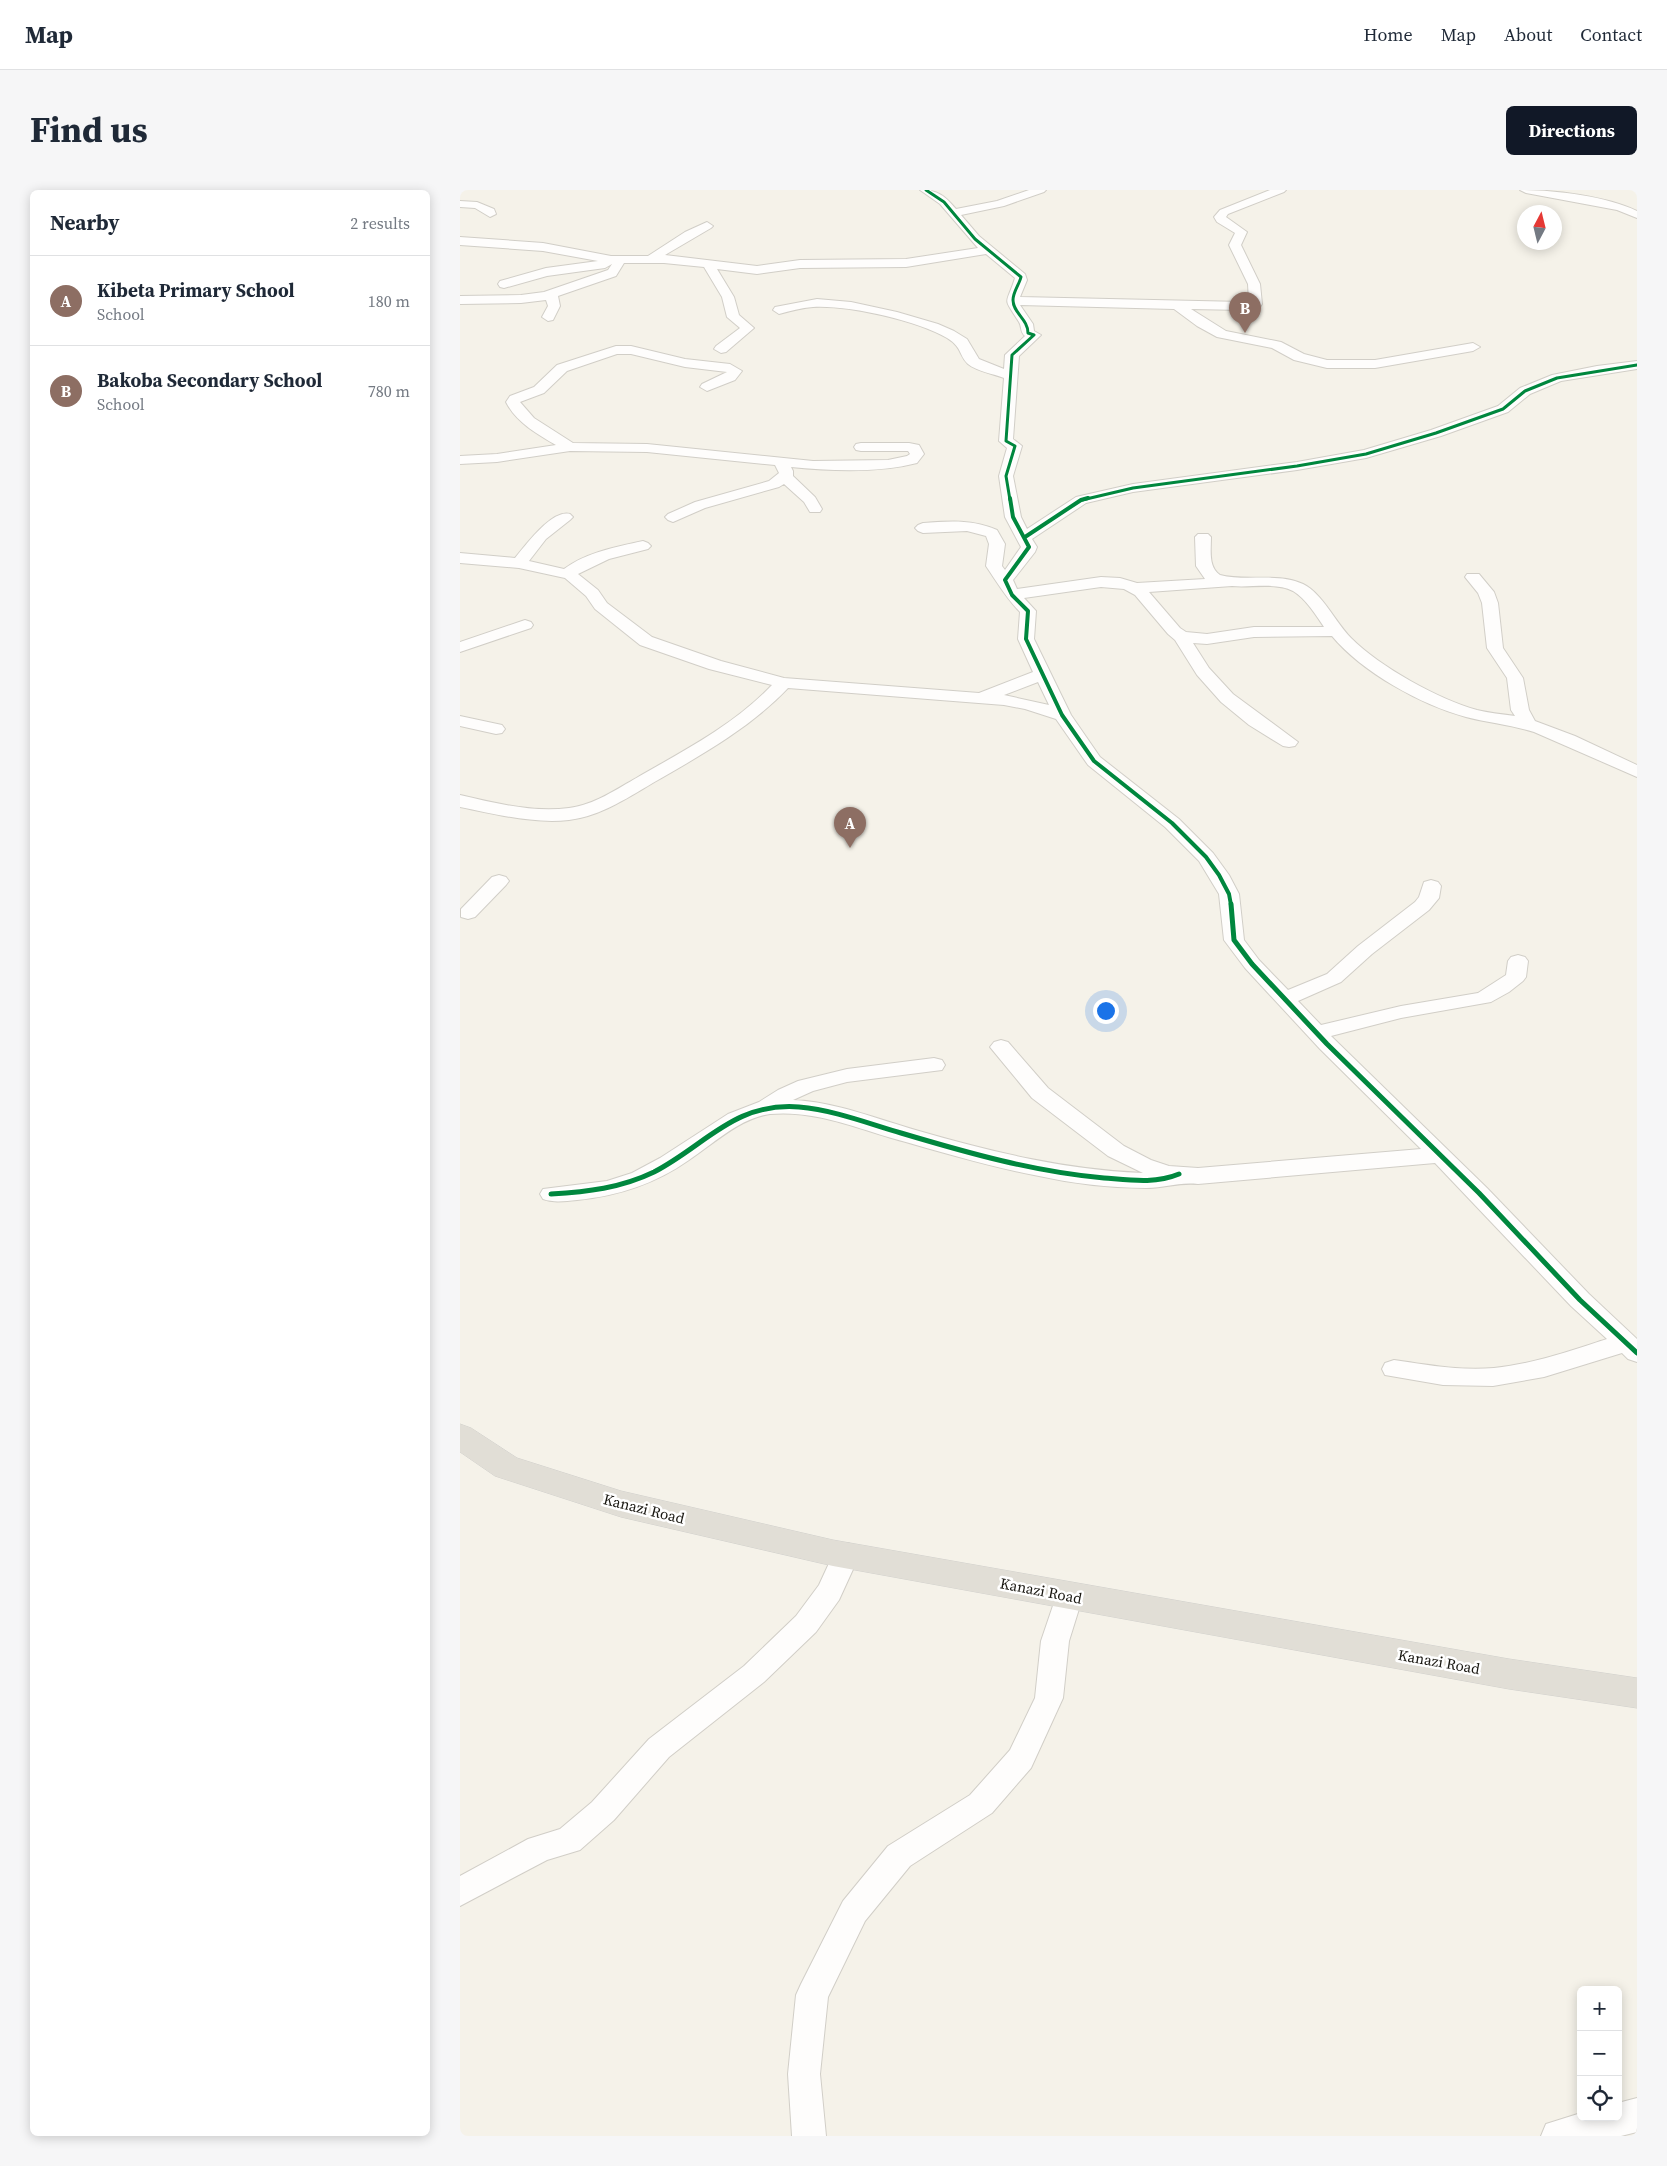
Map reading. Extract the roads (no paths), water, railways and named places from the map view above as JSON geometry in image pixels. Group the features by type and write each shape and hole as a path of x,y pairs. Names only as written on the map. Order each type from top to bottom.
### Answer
{"main road":[{"name":"Kanazi Road","path":"460,1436 506,1467 621,1504 833,1553 1509,1674 1637,1693"}],"street":[{"path":"926,190 944,202 975,240 1021,277 1013,301 1016,310 1027,322 1028,333 1034,335 1012,355 1006,441 1015,446 1006,476 1013,517 1029,547 1008,588"},
{"path":"954,213 1000,204 1040,190"},
{"path":"1013,301 1228,306 1256,304 1254,284 1235,243 1241,232 1221,220 1220,217 1224,212 1280,190"},
{"path":"1526,190 1620,206 1637,215"},
{"path":"460,204 484,207 490,211 490,214"},
{"path":"652,258 707,226"},
{"path":"460,241 543,247 620,261"},
{"path":"504,284 546,272 652,258 757,270 800,264 888,264 928,260 988,250"},
{"path":"460,307 466,300 532,298 554,293 612,273 620,261"},
{"path":"708,265 728,297 733,317 748,328 722,349"},
{"path":"548,317 554,306 552,296 554,293"},
{"path":"779,310 811,303 828,304 870,310 912,320 933,326 958,340 966,346 974,362 1011,376"},
{"path":"1177,305 1202,323 1222,334 1276,346 1299,357 1327,364 1375,364 1473,347"},
{"path":"570,447 548,435 517,411 513,402 515,399 539,390 553,374 566,366 611,351 622,350 673,361 730,368 735,371 730,377 707,387"},
{"path":"1025,537 1081,500 1133,488 1297,466 1366,454 1436,433 1503,409 1525,391 1556,378 1637,365"},
{"path":"460,460 479,460 570,447 647,448 783,470 813,465 877,465 907,461 914,459 917,454 914,448 909,446 861,446"},
{"path":"463,476 479,460"},
{"path":"783,470 815,508"},
{"path":"673,517 700,505 774,484 783,470"},
{"path":"519,563 541,536 565,517"},
{"path":"923,528 967,526 992,533 997,544 994,566 1008,588 1028,611 1026,639 1062,715 1094,760 1107,773 1172,823 1206,857 1220,875 1229,894 1234,940 1239,948 1317,1034 1404,1118 1438,1155 1479,1193 1580,1300 1632,1348"},
{"path":"1203,537 1203,557 1207,573 1216,579 1242,582"},
{"path":"567,574 578,565 589,560 644,546"},
{"path":"460,558 519,563 567,574 576,578 601,606 613,616 654,645 716,665 784,683 978,697 1028,704 1062,715"},
{"path":"1473,577 1486,592 1490,602 1495,648 1516,678 1520,710 1528,725"},
{"path":"1008,588 1101,582 1120,583 1134,588 1154,606 1174,631 1182,637 1194,662 1226,699 1254,722 1289,742"},
{"path":"1134,588 1242,582 1282,583 1298,587 1353,648 1395,678 1439,701 1471,713 1528,725 1569,740 1637,772"},
{"path":"460,647 524,625"},
{"path":"1182,637 1207,639 1254,632 1336,631"},
{"path":"978,697 1008,689 1044,674"},
{"path":"460,801 534,814 563,815 580,812 696,753 767,702 784,683"},
{"path":"460,720 496,729"},
{"path":"468,913 499,881"},
{"path":"1285,999 1334,978 1365,950 1422,906 1429,898 1431,886"},
{"path":"1317,1034 1401,1012 1484,998 1502,988 1516,977 1518,961"},
{"path":"1001,1047 1040,1093 1116,1151 1143,1165 1167,1173 1198,1176 1233,1174 1438,1155"},
{"path":"764,1108 782,1095 833,1078 934,1065"},
{"path":"551,1194 612,1188 641,1178 670,1163 711,1134 750,1112 764,1108 797,1107 820,1110 978,1154 1057,1172 1098,1178 1145,1181 1166,1180 1179,1174"},
{"path":"1394,1369 1459,1377 1493,1377 1632,1348"},
{"path":"460,1892 539,1849 569,1840 604,1811 658,1748 754,1674 784,1648 806,1624 829,1592 847,1554"},
{"path":"809,2136 804,2074 812,1995 854,1911 899,1856 981,1804 1021,1759 1048,1698 1055,1641 1068,1596"},
{"path":"1558,2136 1626,2124"}],"place":[{"name":"Bakoba Secondary School","path":"1245,333"},
{"name":"Kibeta Primary School","path":"850,848"}]}
